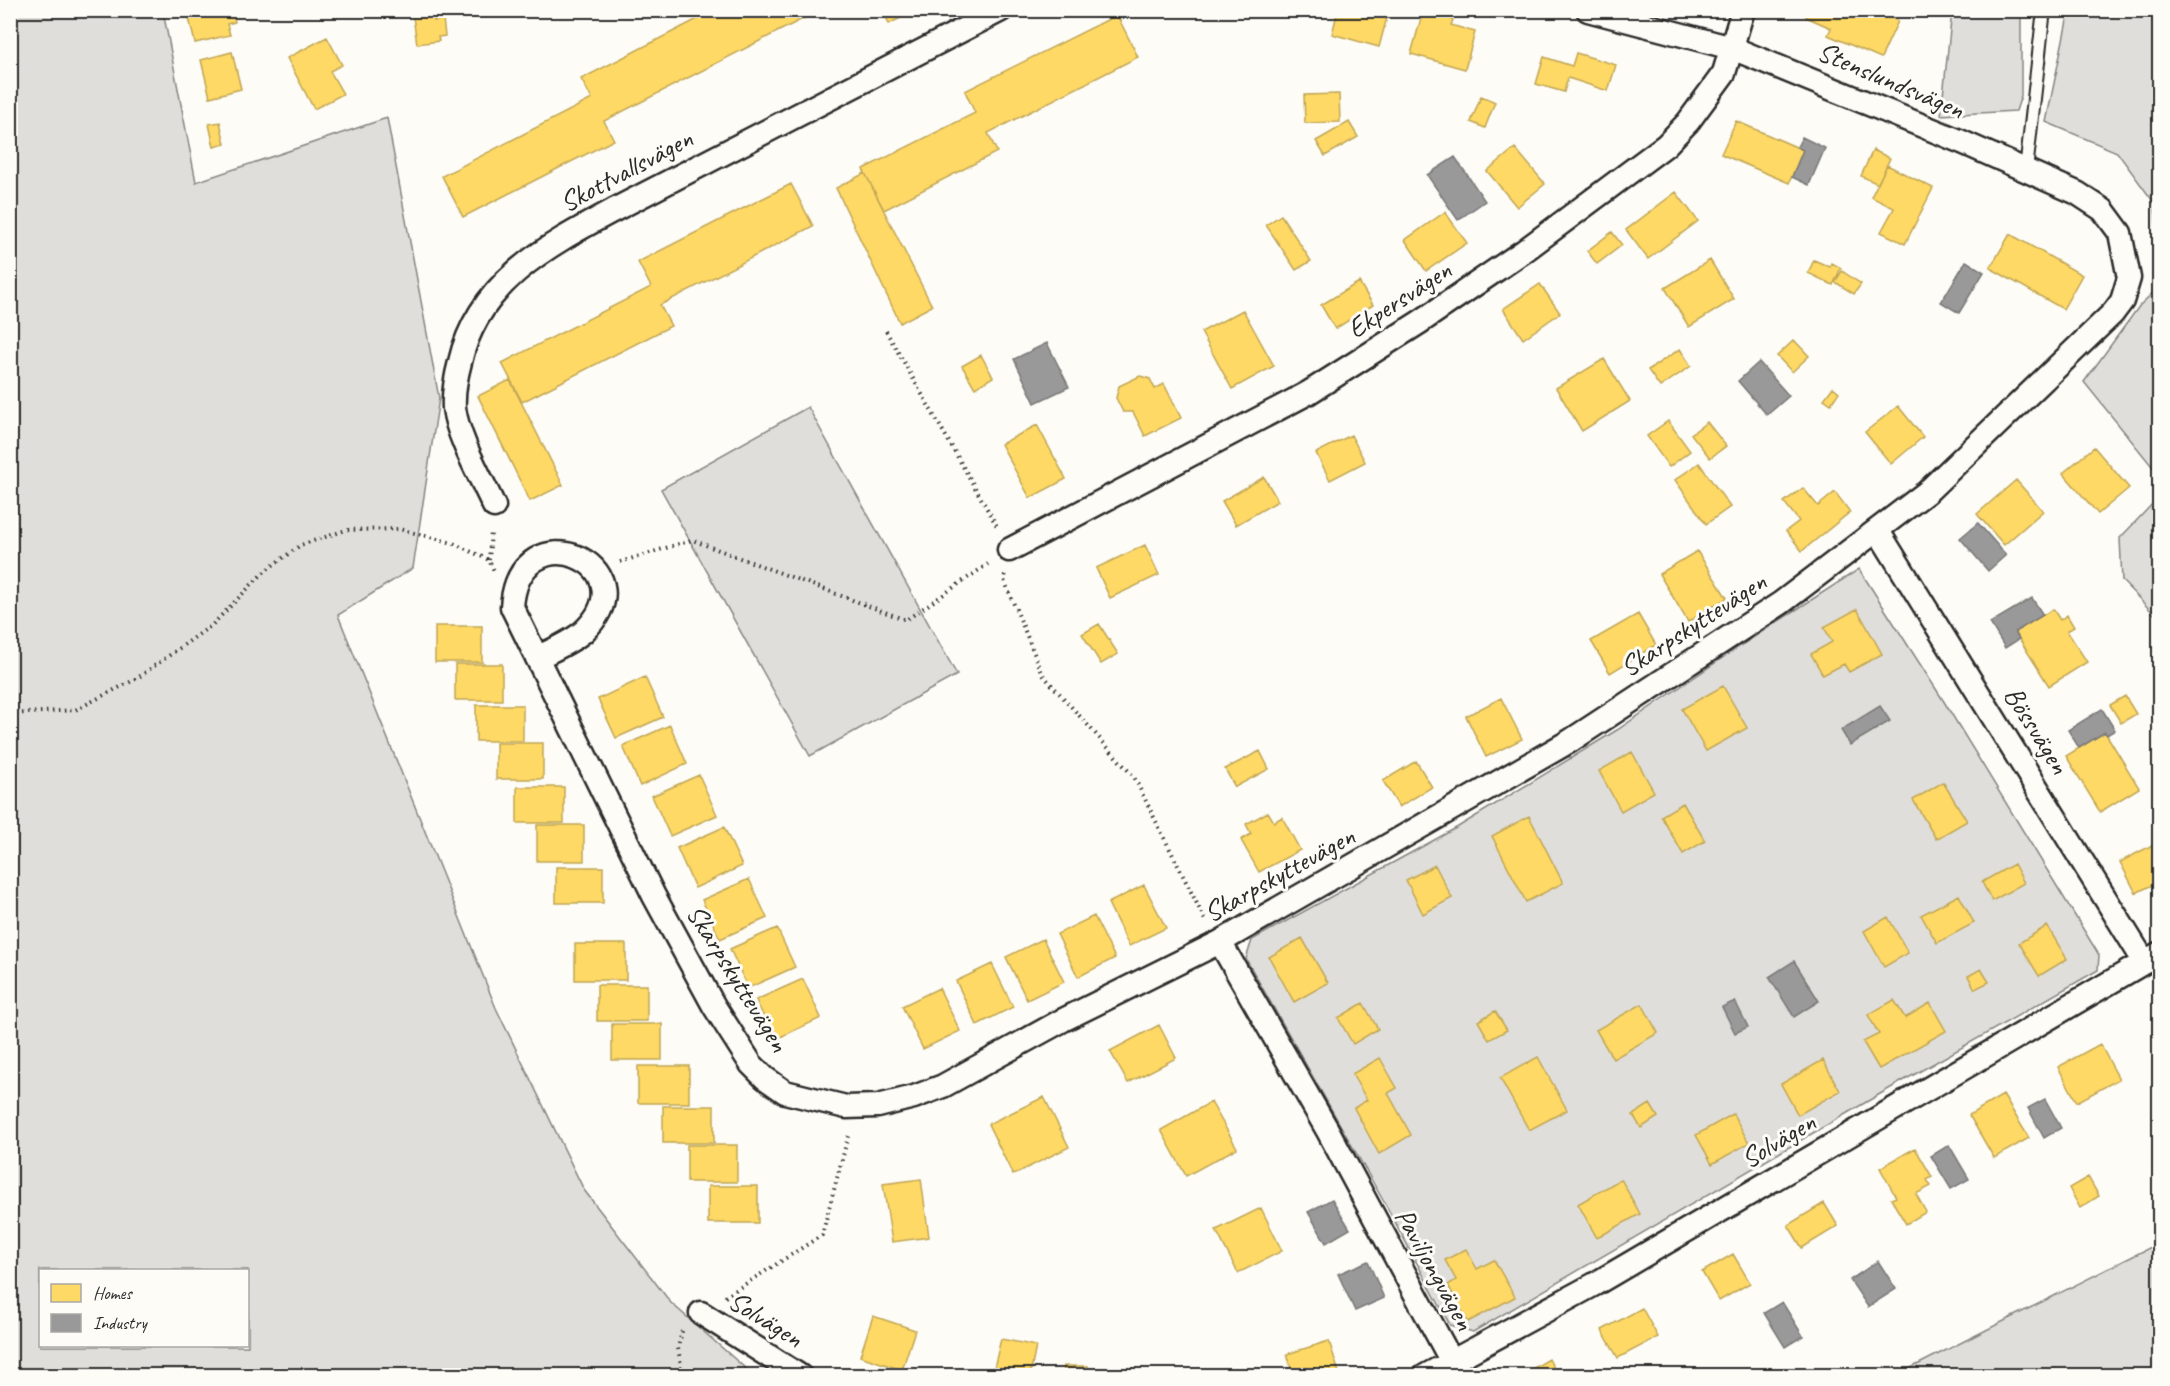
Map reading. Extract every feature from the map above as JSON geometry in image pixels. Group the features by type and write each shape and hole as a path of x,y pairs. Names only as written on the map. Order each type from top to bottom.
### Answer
{"street":[{"name":"Skottvallsvägen","path":"494,506 458,425 454,407 455,384 464,342 497,288 519,267 555,242 1001,10"},
{"name":"Stenslundsvägen","path":"1588,10 1732,48 2077,193 2103,210 2120,233 2128,266"},
{"name":"Ekpersvägen","path":"1009,550 1308,393 1420,322 1524,251 1666,145 1718,84 1743,10"},
{"name":"Skarpskyttevägen","path":"512,607 654,897 714,1006 751,1064 765,1078 785,1092 846,1107 878,1106 914,1097 943,1086 1064,1020 1220,942 1570,741 1781,603 1878,531 1941,480 2113,314 2127,290 2128,266"},
{"name":"Bössvägen","path":"1878,531 2152,957"},
{"path":"512,607 513,588 519,573 534,560 550,553 579,555 590,562 599,573 604,596 601,609 594,619 583,632 537,658"},
{"name":"Paviljongvägen","path":"1220,942 1328,1131 1452,1362"},
{"name":"Solvägen","path":"1425,1376 1595,1284 2152,957"},
{"name":"Solvägen","path":"701,1313 800,1376"}],"lane":[{"path":"2026,170 2043,18"}],"path":[{"path":"886,332 1009,550 1004,580 1043,675 1134,777 1201,911"},
{"path":"10,714 75,710 136,679 212,625 266,570 301,545 346,530 399,529 453,543 489,560 512,607"},
{"path":"599,573 614,564 692,540 906,620 1009,550"},
{"path":"683,1376 678,1348 683,1329 701,1313 822,1235 856,1106"}],"shaded area":[{"path":"10,11 163,11 196,182 387,118 439,398 413,568 338,615 496,1008 584,1190 671,1303 753,1375 11,1375"},
{"path":"1952,11 2021,11 2021,96 2016,111 1941,115"},
{"path":"2069,11 2159,11 2159,265 2155,204 2117,152 2046,122"},
{"path":"2159,287 2159,475 2084,382 2140,305"},
{"path":"808,407 957,675 810,756 661,489"},
{"path":"2159,497 2159,619 2122,581 2120,538"},
{"path":"1859,569 1943,700 2099,955 2098,970 1880,1094 1473,1332 1450,1325 1388,1209 1246,959 1252,940 1458,827 1617,730 1737,648"},
{"path":"2159,1243 2159,1375 1897,1375"}],"building: Homes":[{"path":"187,10 232,10 235,22 227,24 230,35 195,43"},
{"path":"412,10 432,10 434,21 443,19 445,36 438,37 439,41 417,44"},
{"path":"715,10 820,10 604,121 614,140 463,217 442,176 592,99 581,79"},
{"path":"883,10 916,10 889,24"},
{"path":"1338,10 1389,10 1379,47 1332,34"},
{"path":"1809,10 1874,10 1898,21 1881,58 1828,35 1831,28 1806,17"},
{"path":"1423,11 1453,20 1451,25 1475,32 1465,69 1411,54"},
{"path":"1117,15 1138,57 988,133 997,152 884,210 863,169 975,113 965,91"},
{"path":"327,37 342,65 330,71 343,94 314,109 287,58"},
{"path":"232,52 241,89 210,97 201,60"},
{"path":"1576,53 1616,65 1608,91 1568,78 1564,92 1536,84 1544,57 1572,66"},
{"path":"1339,94 1340,122 1305,123 1304,95"},
{"path":"1481,96 1495,102 1485,128 1471,122"},
{"path":"1736,121 1803,150 1789,183 1721,154"},
{"path":"220,122 225,144 214,147 209,124"},
{"path":"1349,122 1358,137 1325,156 1316,141"},
{"path":"1515,148 1545,184 1517,207 1487,171"},
{"path":"1873,150 1890,158 1878,184 1861,176"},
{"path":"1887,165 1933,188 1905,244 1881,232 1894,208 1871,197"},
{"path":"865,173 932,306 900,323 836,188"},
{"path":"791,184 813,226 660,305 671,326 522,402 502,363 651,287 638,262"},
{"path":"1676,192 1698,221 1648,259 1626,230"},
{"path":"1445,212 1467,243 1426,271 1405,240"},
{"path":"1281,215 1311,261 1296,270 1266,225"},
{"path":"1612,232 1622,245 1597,264 1587,251"},
{"path":"2010,234 2082,275 2063,309 1990,268"},
{"path":"1710,260 1734,299 1689,327 1665,288"},
{"path":"1814,260 1830,267 1832,263 1841,268 1833,285 1808,273"},
{"path":"1842,271 1861,284 1854,294 1835,282"},
{"path":"1359,282 1373,305 1335,329 1321,305"},
{"path":"1540,284 1560,313 1523,339 1503,309"},
{"path":"1243,310 1274,366 1232,389 1201,332"},
{"path":"1794,340 1809,356 1792,372 1777,356"},
{"path":"1680,349 1691,366 1660,387 1648,370"},
{"path":"981,355 993,377 975,388 962,366"},
{"path":"1604,359 1630,401 1582,431 1556,388"},
{"path":"1140,376 1150,379 1155,389 1164,384 1181,418 1145,436 1133,412 1123,412 1116,398 1119,386"},
{"path":"510,380 563,485 530,501 478,396"},
{"path":"1833,387 1839,392 1831,404 1824,399"},
{"path":"1898,406 1923,437 1891,464 1865,432"},
{"path":"1668,421 1690,451 1669,467 1647,436"},
{"path":"1707,422 1726,446 1710,458 1691,434"},
{"path":"1037,425 1066,479 1030,498 1001,444"},
{"path":"1351,435 1365,462 1330,480 1316,453"},
{"path":"2094,447 2129,488 2098,514 2063,473"},
{"path":"1699,463 1730,507 1706,524 1675,480"},
{"path":"1264,477 1278,501 1236,525 1222,501"},
{"path":"2016,480 2043,511 2004,545 1977,514"},
{"path":"1803,488 1818,506 1835,492 1850,512 1802,551 1786,531 1799,521 1784,502"},
{"path":"1145,545 1159,575 1110,598 1096,568"},
{"path":"1697,551 1727,598 1688,622 1659,574"},
{"path":"1857,609 1882,654 1849,672 1844,664 1823,675 1811,654 1832,642 1824,627"},
{"path":"2053,609 2060,620 2067,615 2074,627 2067,631 2087,662 2049,686 2015,632"},
{"path":"1638,614 1656,645 1610,673 1591,641"},
{"path":"1099,624 1118,654 1101,664 1082,634"},
{"path":"435,626 482,626 482,662 435,662"},
{"path":"455,664 502,664 502,700 455,700"},
{"path":"645,677 663,717 616,738 598,699"},
{"path":"1723,686 1747,728 1706,751 1682,709"},
{"path":"2125,696 2136,714 2121,723 2110,705"},
{"path":"1501,698 1522,739 1486,757 1466,716"},
{"path":"476,705 523,705 523,741 476,741"},
{"path":"670,725 687,764 640,786 623,746"},
{"path":"2105,732 2139,788 2100,812 2066,756"},
{"path":"496,743 543,743 543,779 496,779"},
{"path":"1260,751 1269,769 1235,787 1225,769"},
{"path":"1632,752 1654,792 1621,811 1599,771"},
{"path":"1416,761 1432,787 1399,807 1383,781"},
{"path":"699,775 717,815 670,836 652,796"},
{"path":"1943,782 1967,821 1936,839 1913,800"},
{"path":"517,787 564,787 564,823 517,823"},
{"path":"1683,803 1705,841 1683,854 1661,816"},
{"path":"1268,812 1274,822 1282,817 1300,850 1259,872 1241,840 1251,834 1246,824"},
{"path":"1529,816 1563,883 1526,902 1492,836"},
{"path":"537,825 584,825 584,861 537,861"},
{"path":"724,827 742,866 695,888 677,848"},
{"path":"2158,842 2160,881 2136,893 2120,862"},
{"path":"2014,864 2024,883 1992,901 1982,882"},
{"path":"1435,865 1452,898 1423,914 1406,880"},
{"path":"556,867 603,867 603,903 556,903"},
{"path":"749,879 767,918 720,939 702,900"},
{"path":"1144,885 1166,928 1129,946 1108,903"},
{"path":"1959,895 1974,923 1937,943 1921,915"},
{"path":"1094,916 1115,958 1078,977 1057,934"},
{"path":"1888,917 1908,953 1884,967 1864,931"},
{"path":"2047,926 2067,959 2039,976 2019,943"},
{"path":"777,928 795,967 748,988 730,949"},
{"path":"1302,938 1328,983 1294,1002 1269,957"},
{"path":"1043,939 1064,982 1027,1000 1006,957"},
{"path":"575,944 626,944 626,980 575,980"},
{"path":"992,964 1013,1007 977,1025 956,981"},
{"path":"1981,969 1989,982 1975,989 1968,976"},
{"path":"803,979 821,1018 774,1040 756,1000"},
{"path":"597,985 647,985 647,1021 597,1021"},
{"path":"939,988 960,1031 923,1049 902,1006"},
{"path":"1894,1000 1905,1018 1930,1003 1946,1031 1879,1069 1863,1042 1879,1034 1868,1015"},
{"path":"1363,1003 1378,1029 1353,1044 1338,1018"},
{"path":"1642,1004 1658,1033 1613,1059 1596,1030"},
{"path":"1495,1011 1507,1030 1489,1040 1478,1021"},
{"path":"612,1024 662,1024 662,1060 612,1060"},
{"path":"1159,1025 1176,1058 1128,1083 1110,1051"},
{"path":"2100,1044 2119,1079 2077,1102 2058,1067"},
{"path":"1538,1057 1567,1110 1529,1130 1500,1078"},
{"path":"1380,1058 1397,1088 1388,1093 1411,1135 1379,1154 1354,1108 1367,1100 1352,1074"},
{"path":"1823,1060 1840,1091 1798,1115 1781,1084"},
{"path":"638,1066 689,1066 689,1103 638,1103"},
{"path":"2003,1095 2029,1138 1994,1158 1969,1115"},
{"path":"1044,1097 1069,1147 1013,1175 988,1124"},
{"path":"1211,1102 1237,1148 1186,1176 1161,1130"},
{"path":"1650,1104 1658,1117 1641,1128 1633,1115"},
{"path":"663,1106 714,1106 714,1143 663,1143"},
{"path":"1733,1114 1749,1143 1712,1164 1696,1135"},
{"path":"687,1145 737,1145 737,1182 687,1182"},
{"path":"1915,1148 1932,1177 1927,1180 1931,1186 1916,1194 1926,1212 1906,1224 1891,1199 1896,1197 1880,1168"},
{"path":"2088,1177 2099,1196 2080,1208 2069,1188"},
{"path":"921,1179 929,1237 892,1242 883,1184"},
{"path":"1621,1179 1640,1214 1597,1238 1578,1204"},
{"path":"708,1186 758,1186 758,1223 708,1223"},
{"path":"1824,1203 1838,1226 1802,1248 1788,1225"},
{"path":"1261,1208 1282,1251 1238,1273 1216,1230"},
{"path":"1466,1249 1477,1269 1494,1260 1515,1297 1468,1322 1448,1285 1456,1280 1445,1260"},
{"path":"1733,1254 1750,1283 1719,1301 1702,1272"},
{"path":"1642,1308 1658,1337 1618,1358 1602,1330"},
{"path":"873,1316 915,1330 902,1370 860,1356"},
{"path":"1001,1339 1036,1346 1030,1376 992,1376"},
{"path":"1329,1341 1340,1376 1293,1376 1287,1354"},
{"path":"1549,1359 1558,1376 1520,1376"},
{"path":"1064,1366 1088,1366 1088,1376 1053,1376 1063,1375"}],"building: Industry":[{"path":"1802,137 1825,148 1809,185 1792,177 1803,150 1797,147"},
{"path":"1455,157 1485,201 1458,220 1427,175"},
{"path":"1966,261 1984,272 1959,313 1941,302"},
{"path":"1047,343 1069,387 1035,403 1014,359"},
{"path":"1759,362 1789,396 1767,415 1738,381"},
{"path":"1978,523 2006,555 1988,571 1960,538"},
{"path":"2032,598 2043,615 2015,632 2019,639 2005,648 1990,623"},
{"path":"1880,706 1890,721 1850,745 1841,730"},
{"path":"2102,709 2115,730 2107,735 2105,732 2079,748 2068,730"},
{"path":"1794,961 1819,1001 1794,1017 1769,977"},
{"path":"1735,1001 1748,1027 1735,1033 1722,1007"},
{"path":"2045,1099 2061,1128 2044,1138 2028,1108"},
{"path":"1949,1145 1969,1179 1951,1189 1931,1156"},
{"path":"1332,1199 1350,1229 1326,1243 1308,1212"},
{"path":"1368,1261 1384,1298 1355,1311 1338,1274"},
{"path":"1878,1261 1896,1289 1868,1307 1850,1280"},
{"path":"1782,1302 1803,1336 1785,1347 1764,1313"}]}
